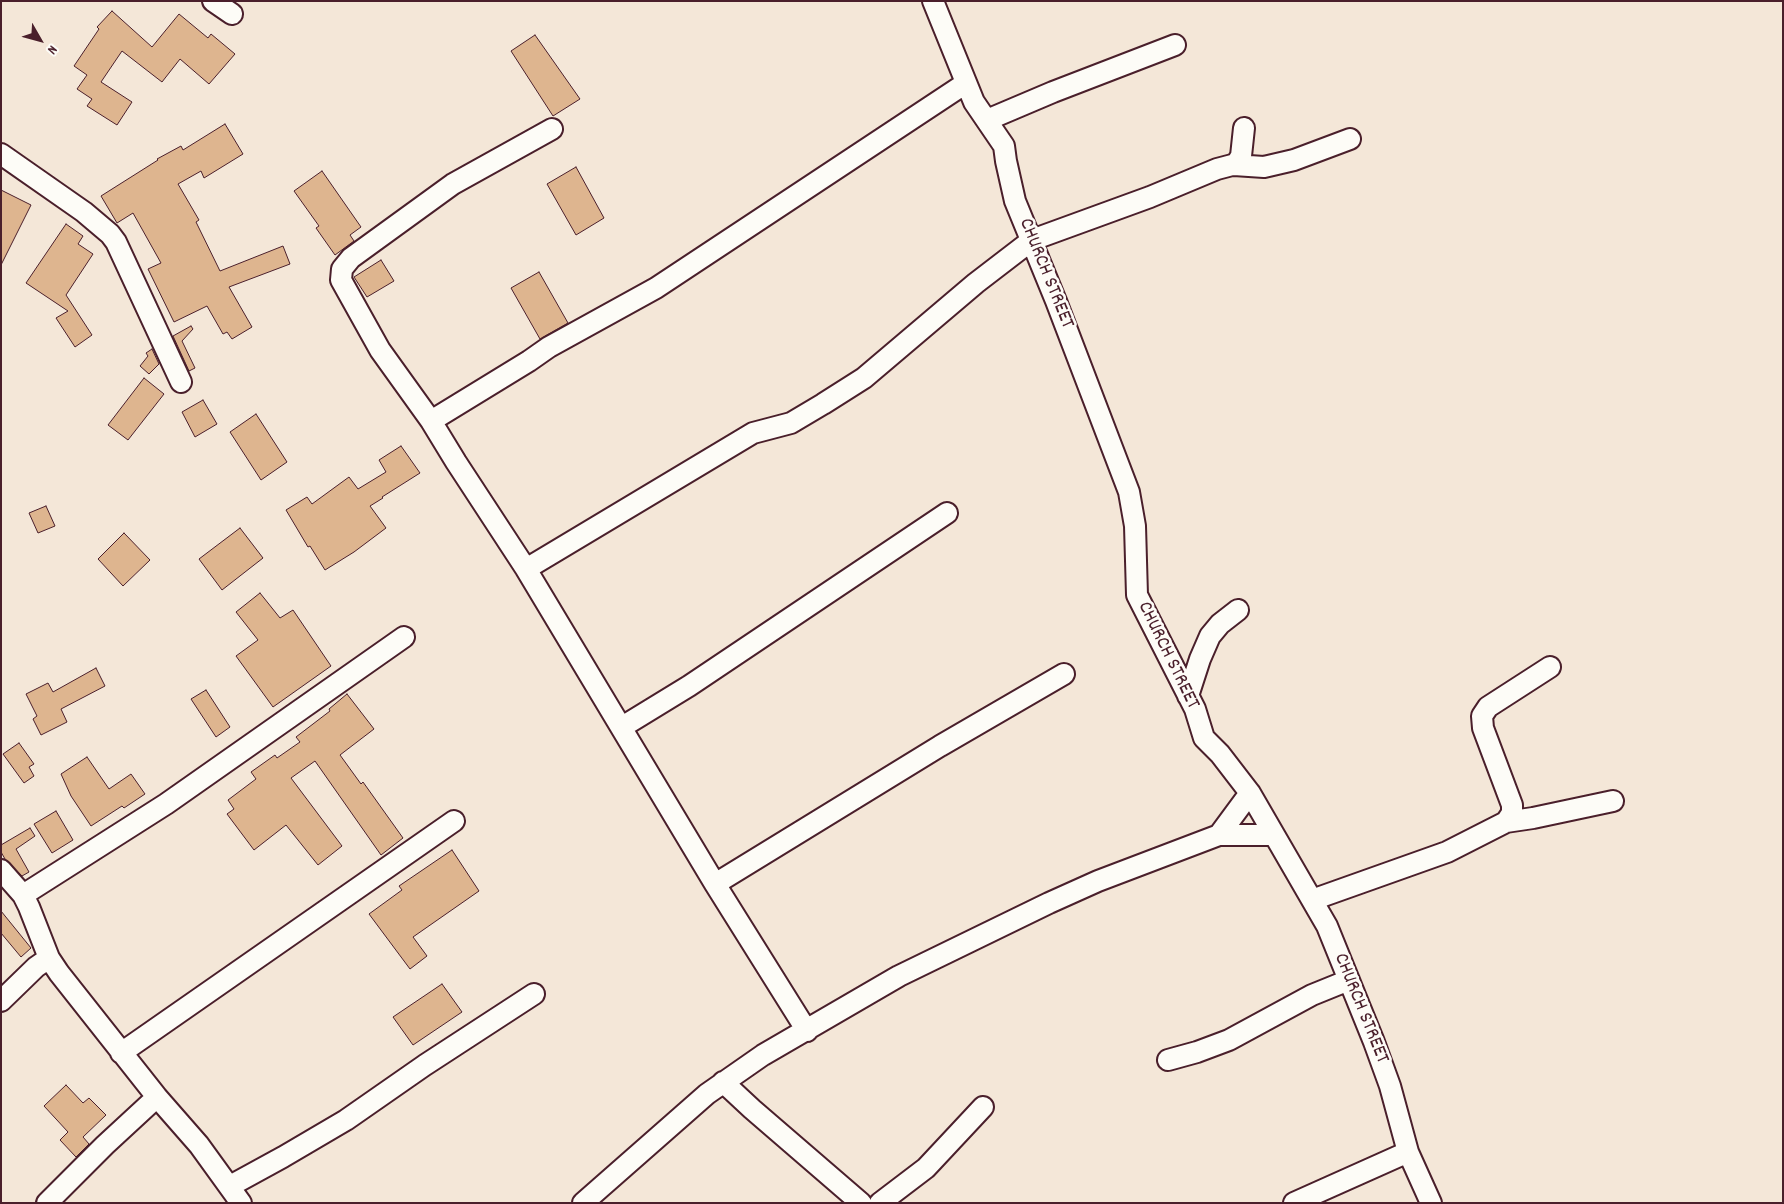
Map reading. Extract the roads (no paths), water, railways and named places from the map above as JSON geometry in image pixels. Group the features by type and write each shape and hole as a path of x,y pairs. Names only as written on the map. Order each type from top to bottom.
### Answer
{"street":[{"path":"213,1 232,14"},
{"name":"CHURCH STREET","path":"934,1 974,102 1004,146 1015,201 1032,240 1129,492 1135,526 1137,595 1195,708 1204,738 1220,754 1250,793 1327,926 1390,1086 1408,1152 1431,1203"},
{"path":"987,120 1053,92 1175,46"},
{"path":"431,421 529,362 549,347 656,288 966,83"},
{"path":"1234,165 1241,156 1244,128"},
{"path":"552,129 453,184 351,258 342,269 340,280 380,350 431,421 526,569 714,884 807,1031"},
{"path":"526,569 753,433 791,423 864,378 969,289 1032,240 1150,197 1217,169 1234,165 1264,167 1294,160 1350,139"},
{"path":"1,154 84,212 110,234 116,242 181,382"},
{"path":"622,727 689,686 947,513"},
{"path":"1188,696 1210,636 1220,624 1238,610"},
{"path":"22,895 166,804 404,638"},
{"path":"1506,822 1512,813 1512,805 1482,728 1482,716 1488,707 1550,667"},
{"path":"714,884 940,746 1064,674"},
{"path":"1219,835 1250,793"},
{"path":"1312,900 1447,852 1506,822 1613,801"},
{"path":"121,1053 454,821"},
{"path":"583,1203 723,1082 763,1055 899,976 1049,903 1219,835 1274,835"},
{"path":"1,870 22,895 29,907 49,958 157,1098 199,1145 241,1203"},
{"path":"1,1001 36,967 49,958"},
{"path":"1168,1060 1229,1040 1312,996 1349,980"},
{"path":"230,1186 283,1158 346,1120 425,1065 534,994"},
{"path":"723,1082 861,1203"},
{"path":"47,1203 105,1145 157,1098"},
{"path":"880,1203 926,1168 984,1107"},
{"path":"1294,1203 1408,1152"}]}
